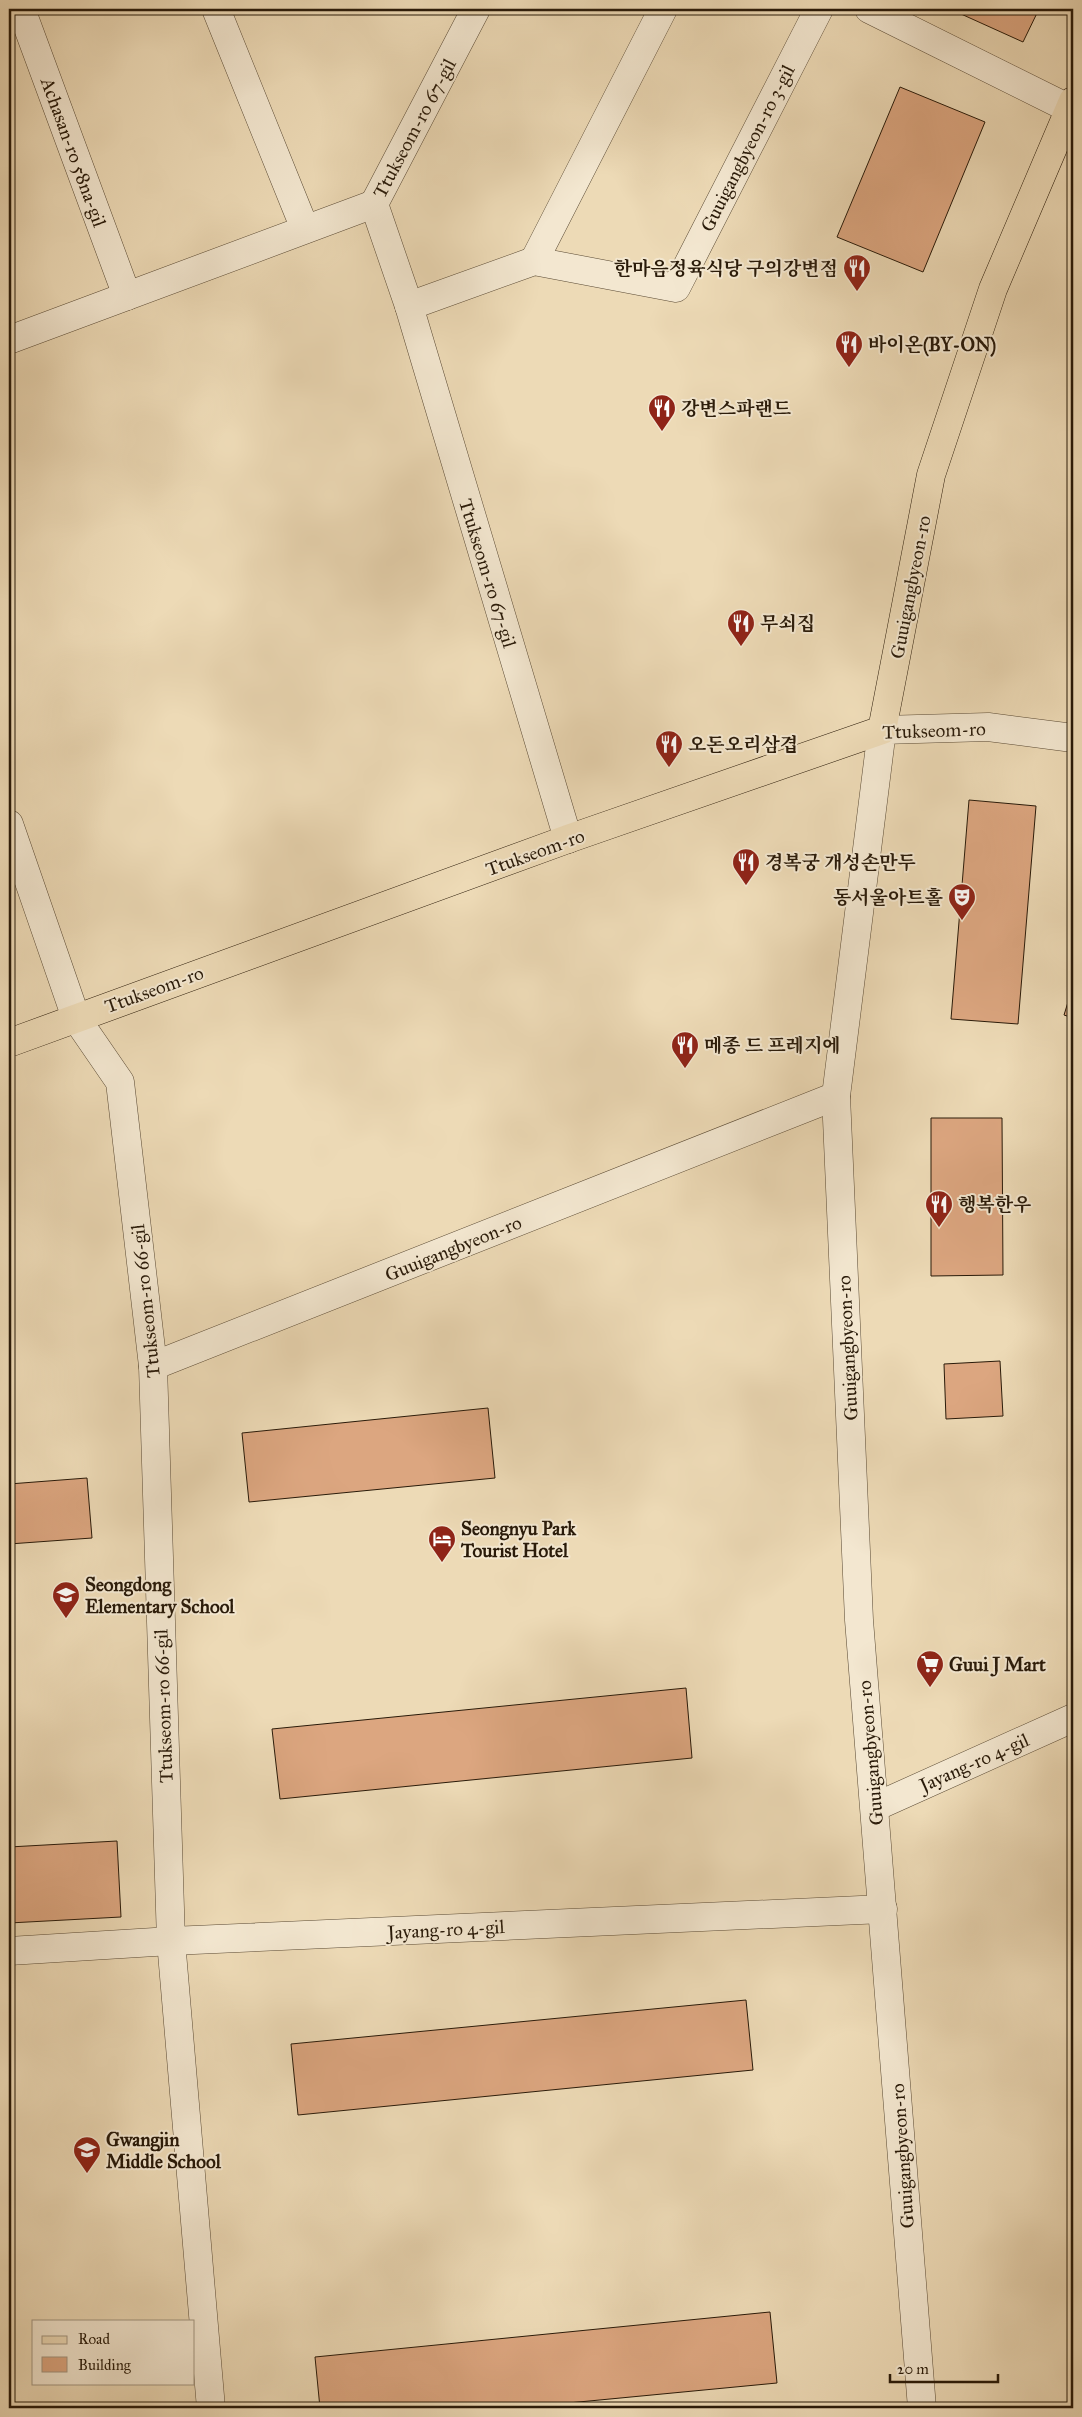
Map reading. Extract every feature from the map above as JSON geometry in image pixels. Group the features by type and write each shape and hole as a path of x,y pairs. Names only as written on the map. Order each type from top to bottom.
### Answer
{"main road":[{"name":"Guuigangbyeon-ro","path":"882,730 931,475 993,289 1071,105"},
{"name":"Ttukseom-ro","path":"9,1043 568,839 882,730"}],"street":[{"name":"Achasan-ro 58na-gil","path":"21,9 127,296"},
{"path":"216,9 305,229"},
{"name":"Ttukseom-ro 67-gil","path":"476,9 374,204 408,306 568,839"},
{"path":"408,306 534,261 663,9"},
{"name":"Guuigangbyeon-ro 3-gil","path":"534,261 676,288 819,9"},
{"path":"869,9 1071,105"},
{"path":"9,340 374,204"},
{"name":"Ttukseom-ro","path":"882,730 988,727 1073,738"},
{"name":"Guuigangbyeon-ro","path":"882,730 836,1096 860,1620 922,2408"},
{"name":"Ttukseom-ro 66-gil","path":"9,824 76,1018 120,1082 153,1366 171,1941 211,2408"},
{"name":"Guuigangbyeon-ro","path":"153,1366 836,1096"},
{"name":"Jayang-ro 4-gil","path":"875,1807 1073,1718"},
{"name":"Jayang-ro 4-gil","path":"9,1951 171,1941 883,1910"}],"building":[{"path":"950,9 1039,9 1023,42"},
{"path":"900,87 985,122 923,272 837,237"},
{"path":"969,800 1036,806 1018,1024 951,1019"},
{"path":"1073,986 1073,1018 1064,1015"},
{"path":"931,1118 1002,1118 1003,1275 931,1276"},
{"path":"1000,1361 1003,1416 946,1419 944,1364"},
{"path":"488,1408 495,1478 249,1502 242,1433"},
{"path":"87,1478 92,1538 9,1544 9,1484"},
{"path":"686,1688 692,1758 280,1799 272,1729"},
{"path":"117,1841 121,1917 9,1923 9,1847"},
{"path":"746,2000 753,2070 298,2115 291,2044"},
{"path":"770,2312 777,2383 516,2408 320,2408 315,2357"}],"place":[{"name":"한마음정육식당 구의강변점","path":"857,292"},
{"name":"바이온(BY-ON)","path":"849,368"},
{"name":"강변스파랜드","path":"662,432"},
{"name":"무쇠집","path":"741,647"},
{"name":"오돈오리삼겹","path":"669,768"},
{"name":"경복궁 개성손만두","path":"746,886"},
{"name":"동서울아트홀","path":"962,921"},
{"name":"메종 드 프레지에","path":"685,1069"},
{"name":"행복한우","path":"939,1228"},
{"name":"Seongnyu Park Tourist Hotel","path":"442,1563"},
{"name":"Seongdong Elementary School","path":"66,1619"},
{"name":"Guui J Mart","path":"930,1688"},
{"name":"Gwangjin Middle School","path":"87,2174"}]}
